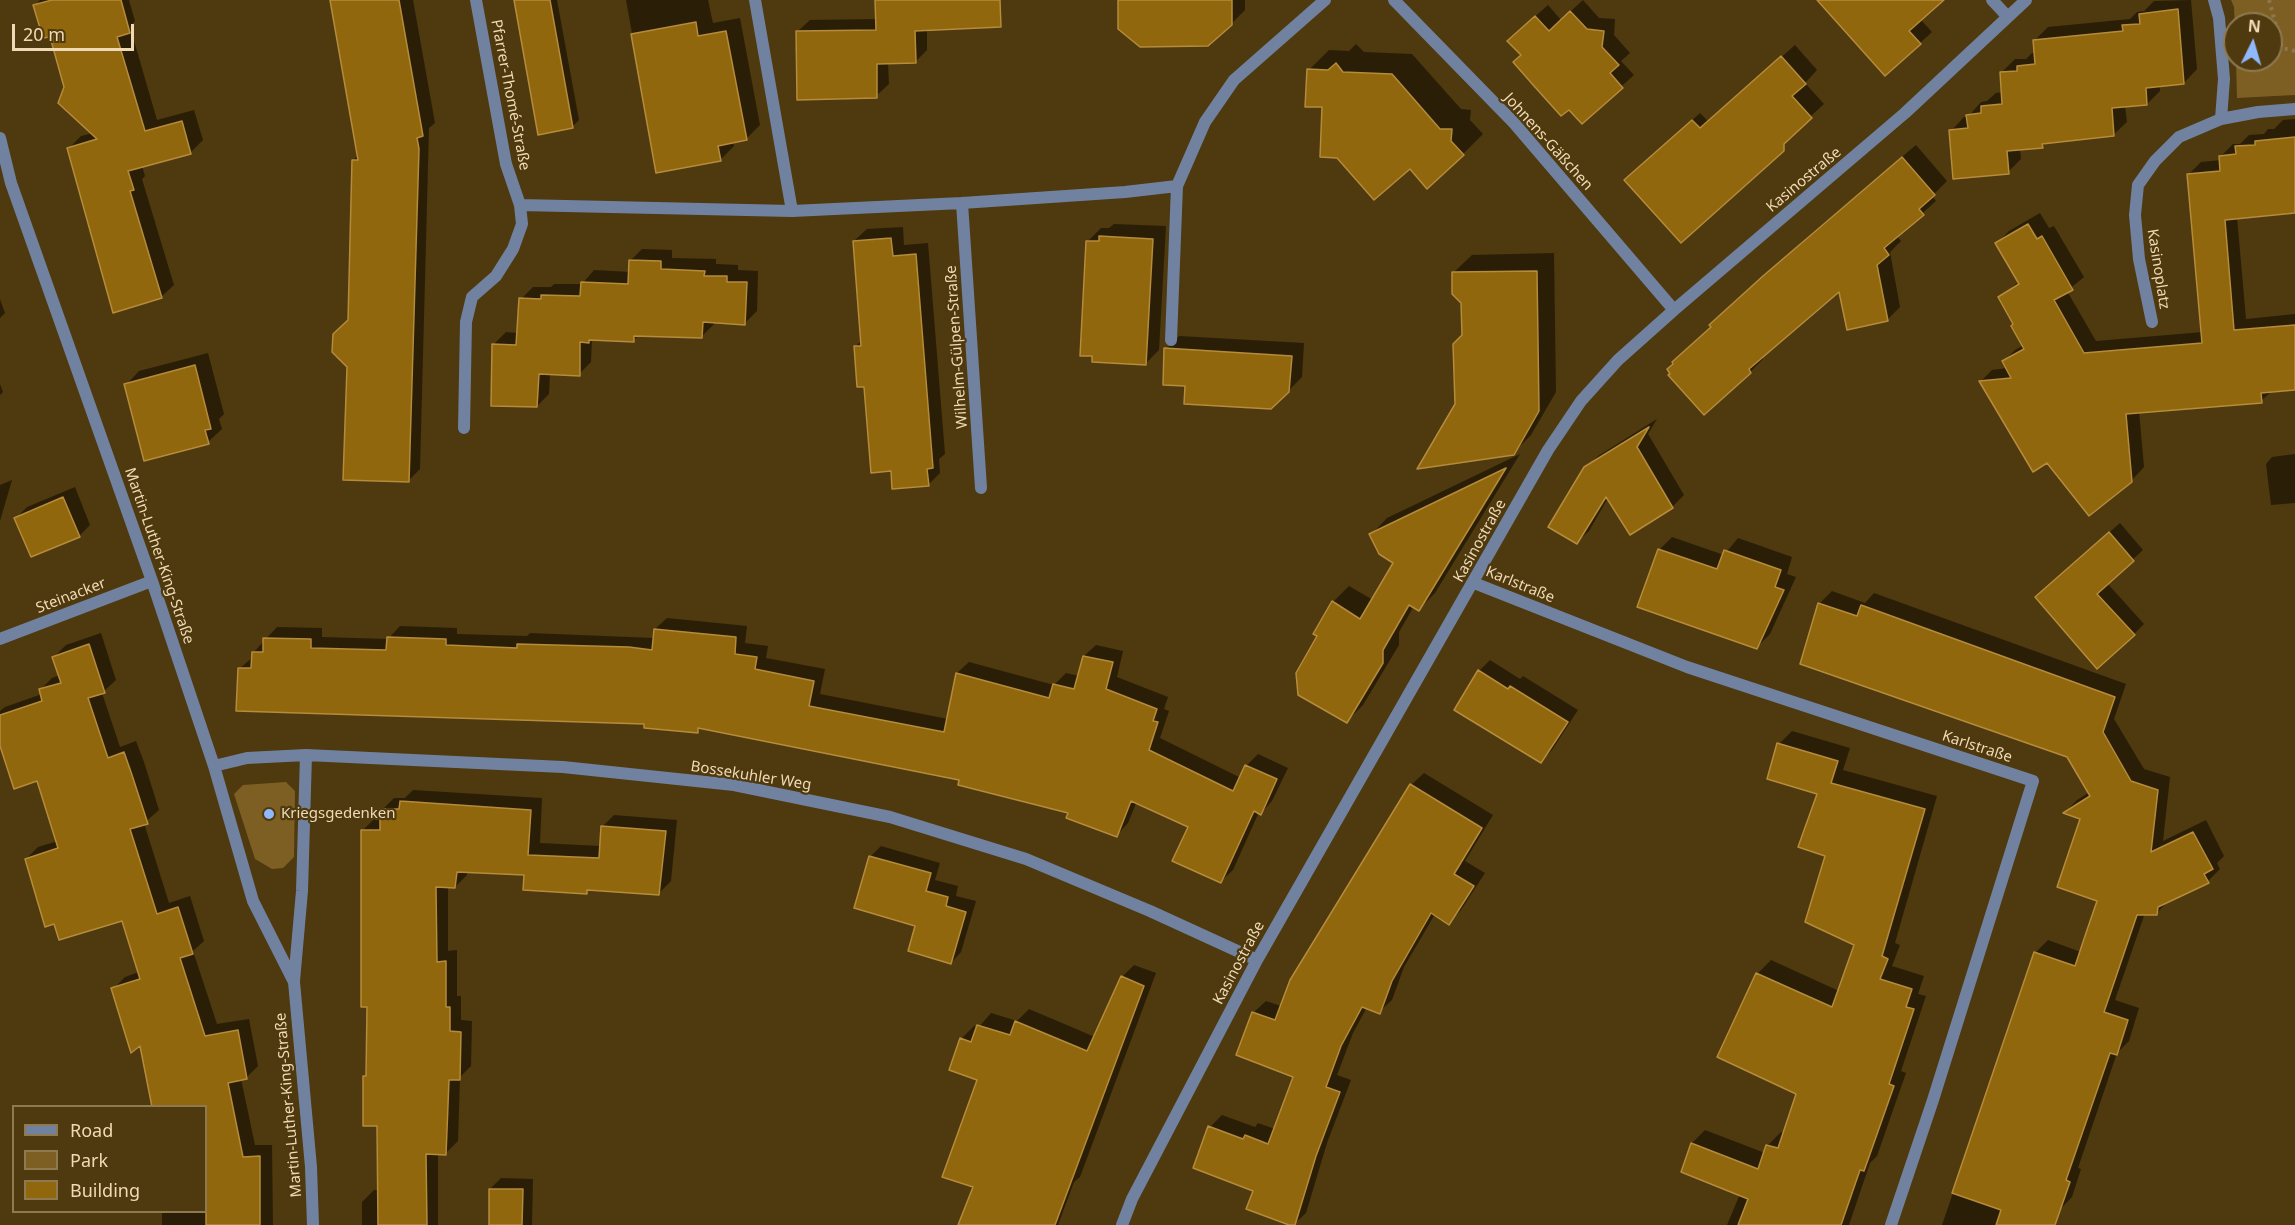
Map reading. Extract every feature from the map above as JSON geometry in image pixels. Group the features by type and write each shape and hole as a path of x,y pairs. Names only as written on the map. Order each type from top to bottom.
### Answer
{"street":[{"name":"Pfarrer-Thomé-Straße","path":"464,428 466,322 472,297 496,276 513,249 522,224 520,206 506,164 476,0"},
{"path":"755,0 792,211"},
{"path":"1171,340 1177,186 1205,122 1234,80 1325,0"},
{"name":"Johnens-Gäßchen","path":"1394,0 1514,123 1674,310"},
{"path":"1992,0 2007,16"},
{"name":"Kasinostraße","path":"1122,1225 1138,1188 1257,960 1349,795 1474,583 1548,450 1581,401 1618,360 1905,113 2026,0"},
{"path":"2214,0 2220,18 2224,79 2221,119"},
{"name":"Kasinoplatz","path":"2152,322 2139,259 2135,215 2138,185 2155,161 2179,137 2221,119 2258,112 2295,109"},
{"name":"Martin-Luther-King-Straße","path":"0,138 11,183 152,581 214,766 253,901 294,982"},
{"path":"520,206 792,211 962,203 1125,192 1177,186"},
{"name":"Wilhelm-Gülpen-Straße","path":"962,203 981,488"},
{"name":"Steinacker","path":"0,639 152,581"},
{"name":"Karlstraße","path":"1474,583 1687,667 2033,781 1933,1100 1891,1225"},
{"name":"Martin-Luther-King-Straße","path":"306,756 302,891 294,982 311,1167 313,1225"},
{"name":"Bossekuhler Weg","path":"214,766 247,758 306,756 586,770 734,786 890,817 1026,859 1150,911 1257,960"}],"path":[{"path":"2269,0 2283,48 2295,51"}],"green space":[{"path":"2231,0 2295,0 2295,95 2237,98 2236,72 2283,72 2283,12 2234,12"},
{"path":"286,782 295,791 294,857 283,868 272,869 255,859 234,794 243,785"}],"building":[{"path":"52,0 121,0 130,33 117,37 145,131 182,121 191,154 128,171 134,190 130,191 162,298 113,313 67,148 97,139 58,103 64,87 50,37 43,38 33,5"},
{"path":"330,0 399,0 423,136 417,138 419,149 409,482 343,480 347,367 332,352 333,334 348,320 352,160 358,160"},
{"path":"514,0 550,0 573,128 538,135"},
{"path":"875,0 1000,0 1001,27 915,31 916,63 877,64 877,98 797,100 796,31 876,30"},
{"path":"1118,0 1232,0 1232,25 1208,46 1140,47 1118,29"},
{"path":"1817,0 1944,0 1909,31 1921,44 1885,76"},
{"path":"2178,9 2184,84 2146,88 2147,105 2112,108 2114,136 2042,144 2043,148 2007,151 2009,174 1953,179 1949,130 1968,128 1966,115 1981,113 1981,106 2002,104 2000,72 2017,71 2017,66 2035,64 2033,40 2123,31 2122,25 2140,24 2139,14"},
{"path":"1570,11 1587,29 1604,31 1602,47 1619,65 1610,73 1623,88 1582,124 1569,110 1561,116 1513,62 1521,55 1507,41 1535,16 1549,31"},
{"path":"696,22 698,36 726,31 747,140 718,146 721,161 656,173 631,34"},
{"path":"1781,56 1806,84 1792,96 1812,118 1784,144 1784,151 1681,243 1624,180 1692,120 1700,128"},
{"path":"1336,63 1343,72 1392,74 1440,129 1452,129 1451,141 1464,155 1427,189 1410,169 1374,200 1337,158 1320,157 1322,107 1305,107 1307,69 1328,70"},
{"path":"2295,137 2295,213 2225,220 2234,330 2295,325 2295,390 2261,393 2262,403 2126,414 2132,482 2089,516 2047,463 2033,472 1979,381 2011,378 2002,361 2024,349 1998,297 2019,284 1995,243 2028,224 2037,239 2042,236 2073,290 2054,300 2084,353 2202,343 2187,174 2220,171 2219,156 2236,154 2235,146 2255,145 2255,141"},
{"path":"1902,157 1935,195 1919,209 1924,215 1884,248 1889,255 1877,265 1888,321 1847,330 1839,292 1749,369 1751,373 1704,415 1668,375 1670,374 1667,369 1673,364 1672,362 1763,276"},
{"path":"1099,236 1153,239 1146,365 1092,362 1092,356 1080,356 1086,241 1099,241"},
{"path":"891,238 893,256 916,254 933,468 927,469 929,486 892,489 891,471 871,473 864,387 857,387 854,346 861,346 853,241"},
{"path":"629,260 661,261 661,269 705,271 704,276 727,276 727,282 747,282 745,325 703,322 702,338 634,336 634,342 589,340 589,343 580,342 580,376 539,374 537,407 491,406 492,344 516,345 519,298 541,299 541,295 580,296 581,282 628,284"},
{"path":"1537,271 1539,411 1514,455 1417,469 1455,404 1453,344 1462,335 1461,303 1452,294 1452,272"},
{"path":"1164,348 1292,356 1289,392 1271,409 1184,404 1185,386 1163,385"},
{"path":"195,365 211,429 205,430 209,444 144,461 124,384"},
{"path":"1649,427 1637,447 1673,508 1630,535 1606,497 1577,544 1548,527 1584,467"},
{"path":"1506,468 1419,611 1409,605 1383,650 1383,663 1347,723 1298,695 1296,673 1317,636 1313,634 1332,601 1360,619 1393,563 1379,554 1369,534"},
{"path":"63,497 80,537 31,557 14,518"},
{"path":"2109,532 2134,561 2097,594 2135,635 2097,669 2035,597"},
{"path":"1658,549 1717,569 1724,550 1781,570 1775,587 1784,590 1757,649 1637,607"},
{"path":"1818,603 1857,616 1861,605 2115,697 2103,732 2131,781 2158,790 2151,852 2193,832 2213,869 2204,874 2209,883 2158,907 2157,915 2137,915 2104,1012 2128,1020 2117,1055 2110,1053 2066,1180 2070,1182 2055,1225 1996,1225 2001,1210 1952,1193 2034,952 2075,966 2097,901 2057,887 2080,819 2063,813 2090,796 2067,757 1800,664"},
{"path":"654,629 736,637 735,654 757,657 755,669 814,681 809,706 944,732 956,673 1049,698 1053,684 1074,689 1083,656 1113,662 1106,689 1157,709 1153,721 1158,722 1149,750 1233,791 1245,765 1277,779 1261,815 1254,811 1221,883 1172,861 1188,827 1131,801 1117,837 1066,818 1068,813 958,785 959,780 698,728 698,733 644,728 644,724 236,711 238,668 251,668 252,652 263,652 263,638 311,639 311,648 386,650 387,637 446,639 446,645 517,648 517,644 629,647 652,650"},
{"path":"89,644 105,693 88,698 108,758 124,752 148,824 130,829 157,914 178,907 193,954 180,958 205,1036 238,1030 247,1079 228,1083 243,1157 260,1156 260,1225 206,1225 207,1105 152,1105 140,1046 131,1053 111,988 140,979 122,921 59,940 54,924 45,927 25,859 58,848 37,781 14,789 0,746 0,715 42,701 39,689 61,683 52,657"},
{"path":"1478,670 1508,689 1510,686 1568,722 1541,763 1454,710"},
{"path":"1777,743 1838,761 1831,783 1925,809 1882,956 1888,959 1880,979 1912,989 1906,1007 1914,1009 1889,1084 1894,1086 1864,1171 1860,1170 1841,1225 1738,1225 1748,1199 1681,1172 1691,1143 1758,1169 1766,1145 1778,1148 1796,1094 1717,1057 1756,973 1832,1007 1854,945 1805,922 1825,856 1798,847 1817,794 1767,779"},
{"path":"1410,784 1482,828 1454,874 1474,886 1449,925 1431,913 1392,981 1380,1014 1362,1007 1341,1046 1326,1087 1340,1092 1316,1156 1295,1225 1289,1225 1246,1209 1253,1191 1193,1168 1208,1126 1243,1139 1245,1135 1268,1144 1293,1077 1236,1055 1252,1012 1275,1020 1290,980"},
{"path":"400,801 531,810 528,855 599,858 601,826 666,831 659,895 587,890 587,894 523,890 524,875 457,872 455,888 436,887 437,962 446,961 446,1007 450,1007 450,1031 461,1032 460,1080 449,1080 446,1155 426,1154 427,1225 378,1225 377,1126 363,1126 367,1007 361,1007 361,830 380,830 380,809 399,809"},
{"path":"869,856 931,873 926,891 948,897 946,906 966,912 951,964 908,951 915,926 854,908"},
{"path":"1121,976 1144,986 1055,1225 958,1225 973,1187 942,1177 977,1080 949,1070 960,1038 971,1042 977,1025 1010,1035 1015,1021 1087,1051"},
{"path":"489,1189 523,1189 522,1225 489,1225"}],"place":[{"name":"Kriegsgedenken","path":"269,814"}]}
